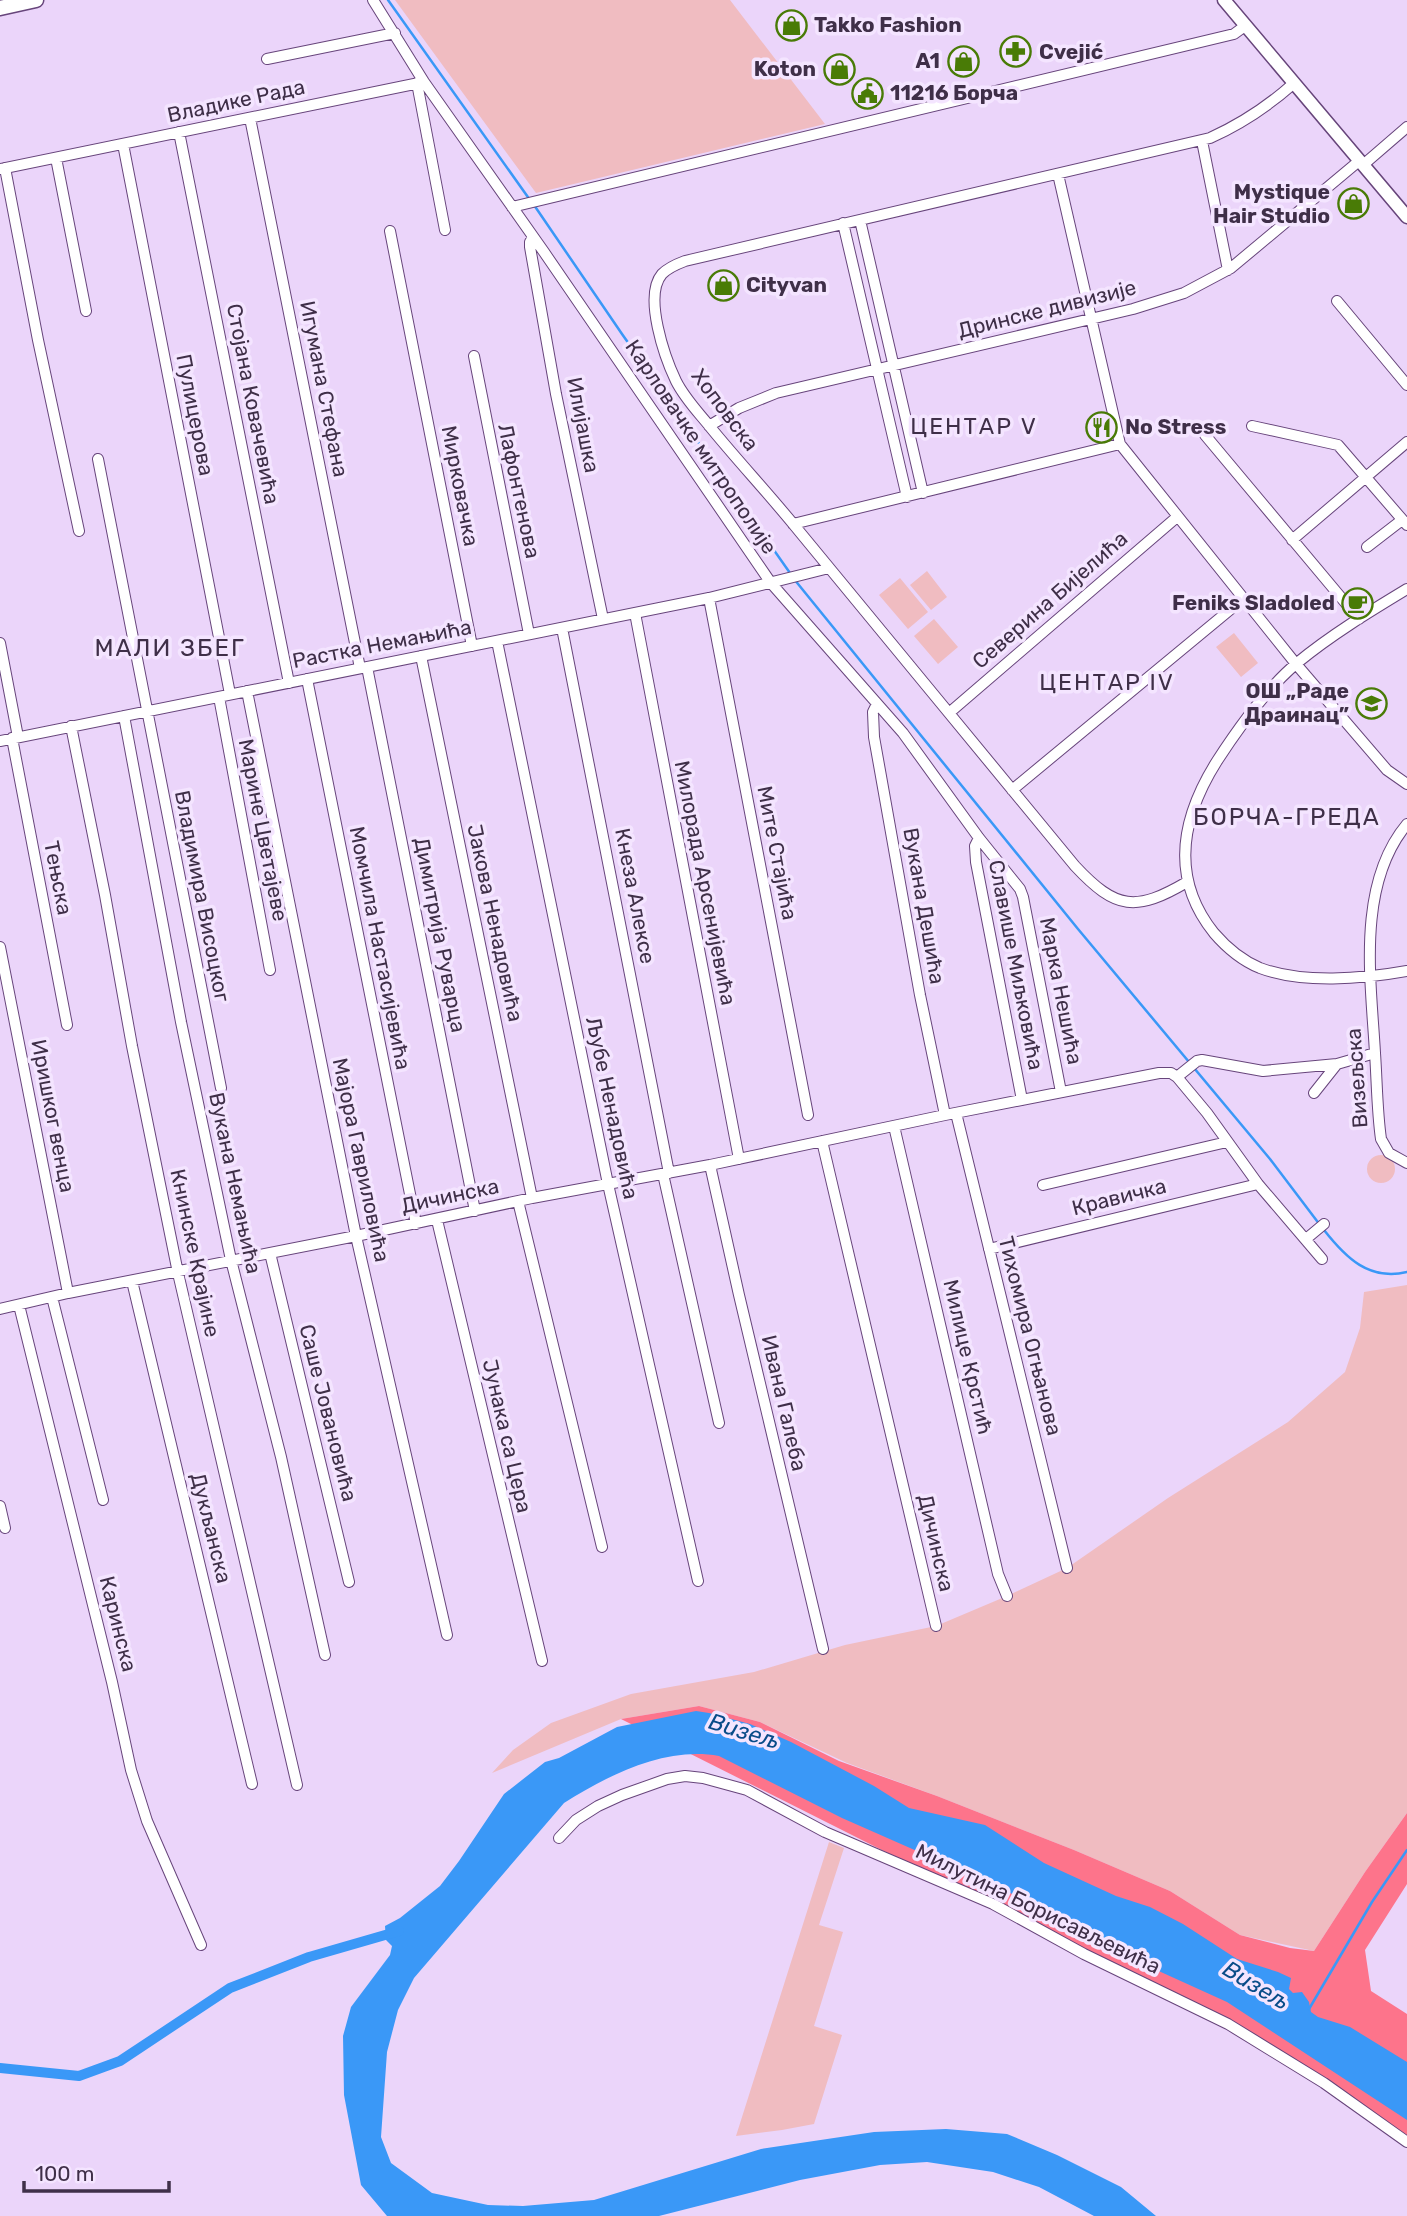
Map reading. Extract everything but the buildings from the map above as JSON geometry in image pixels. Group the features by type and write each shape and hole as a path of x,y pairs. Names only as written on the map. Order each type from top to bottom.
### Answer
{"main road":[{"path":"0,8 36,0"}],"street":[{"name":"Карловачке митрополије","path":"373,0 395,33 420,83 534,237 771,583 903,733 1023,897"},
{"path":"1224,0 1407,217"},
{"path":"512,207 1234,34 1245,26"},
{"path":"268,59 395,33"},
{"path":"420,83 445,230"},
{"name":"Владике Рада","path":"3,169 420,83"},
{"name":"Хоповска","path":"1187,882 1147,902 1127,902 1113,898 1091,883 824,569 793,524 691,405 677,381 661,339 654,294 662,275 685,261 1202,141 1237,126 1261,111 1293,84"},
{"name":"Игумана Стефана","path":"250,118 364,668"},
{"name":"Дринске дивизије","path":"709,426 758,399 1091,319 1164,300 1202,285 1228,271 1407,127"},
{"name":"Стојана Ковачевића","path":"179,132 289,683"},
{"path":"1202,141 1228,271"},
{"name":"Пулицерова","path":"123,144 230,694"},
{"path":"56,158 86,311"},
{"path":"3,169 79,531"},
{"path":"1058,174 1120,444 1296,664 1387,770 1407,784"},
{"path":"860,220 923,493"},
{"path":"843,223 907,497"},
{"name":"Мирковачка","path":"390,231 472,646"},
{"name":"Илијашка","path":"534,237 530,245 554,381 603,620"},
{"path":"1337,302 1407,384"},
{"name":"Лафонтенова","path":"474,356 474,368 529,634"},
{"path":"1252,426 1335,443 1341,447 1405,523 1367,547"},
{"path":"1205,435 1359,619"},
{"path":"1292,540 1407,442"},
{"path":"793,524 1120,444"},
{"name":"Владимира Висоцког","path":"98,459 220,1088"},
{"name":"Северина Бијелића","path":"949,713 1177,517"},
{"name":"Растка Немањића","path":"0,741 709,598 824,569"},
{"path":"1407,589 1296,664 1269,692 1216,762 1200,792 1189,822 1184,858 1187,882 1196,905 1217,937 1228,948 1258,967 1299,975 1370,977 1407,971"},
{"name":"Мите Стајића","path":"709,598 808,1115"},
{"path":"1012,790 1243,599"},
{"name":"Милорада Арсенијевића","path":"635,613 739,1159"},
{"name":"Кнеза Алексе","path":"562,628 666,1173"},
{"name":"Љубе Ненадовића","path":"497,641 608,1184 698,1581"},
{"name":"Тењска","path":"0,643 67,1025"},
{"name":"Јакова Ненадовића","path":"421,656 532,1198"},
{"name":"Димитрија Руварца","path":"364,668 475,1211"},
{"name":"Момчила Настасијевића","path":"307,679 416,1224"},
{"name":"Мајора Гавриловића","path":"247,691 356,1236 447,1635"},
{"name":"Марине Цветајеве","path":"219,697 270,970"},
{"name":"Вукана Дешића","path":"877,704 873,712 874,737 920,995 951,1114"},
{"name":"Вукана Немањића","path":"124,716 181,1022 231,1261 281,1457 325,1655"},
{"name":"Книнске Крајине","path":"71,726 178,1273 297,1785"},
{"name":"Визељска","path":"1407,824 1392,847 1376,892 1370,925 1370,977 1381,1139 1389,1153 1407,1163"},
{"name":"Славише Миљковића","path":"979,838 975,846 976,862 1022,1100"},
{"name":"Марка Нешића","path":"1023,897 1061,1092"},
{"name":"Иришког венца","path":"0,947 68,1293"},
{"path":"1322,1259 1258,1184 1207,1113 1172,1075 1186,1070 1196,1061 1263,1071 1337,1064 1375,1053"},
{"path":"1314,1093 1337,1064"},
{"name":"Дичинска","path":"0,1309 68,1293 437,1220 532,1198 710,1165 1149,1074 1172,1075"},
{"name":"Тихомира Огњанова","path":"951,1114 989,1249 1068,1568"},
{"name":"Милице Крстић","path":"894,1126 998,1574 1007,1597"},
{"name":"Дичинска","path":"822,1141 936,1626"},
{"path":"1043,1185 1227,1142"},
{"name":"Ивана Галеба","path":"710,1165 823,1649"},
{"path":"666,1173 719,1423"},
{"name":"Кравичка","path":"989,1249 1258,1184"},
{"path":"518,1201 603,1547"},
{"name":"Јунака са Цера","path":"437,1220 542,1661"},
{"path":"1306,1239 1320,1227"},
{"name":"Саше Јовановића","path":"270,1253 349,1582"},
{"name":"Дукљанска","path":"132,1282 252,1784"},
{"path":"52,1297 103,1500"},
{"name":"Каринска","path":"19,1305 109,1669 131,1770 147,1821 201,1945"},
{"path":"0,1506 5,1528"},
{"name":"Милутина Борисављевића","path":"559,1838 576,1820 598,1806 667,1779 685,1776 703,1778 747,1790 825,1832 993,1904 1084,1954 1228,2024 1324,2083 1407,2142"}],"shaded area":[{"path":"395,0 730,0 825,124 536,193"},
{"path":"927,571 947,597 931,610 910,585"},
{"path":"900,578 928,612 908,629 879,595"},
{"path":"934,619 958,647 938,664 914,636"},
{"path":"1234,633 1258,663 1241,677 1216,647"},
{"path":"1381,1155 1391,1159 1395,1169 1391,1179 1381,1183 1371,1179 1367,1169 1371,1159"},
{"path":"1407,1285 1407,1813 1314,1951 1240,1935 1170,1891 1074,1850 847,1763 760,1722 699,1706 621,1719 492,1773 513,1750 551,1723 631,1694 754,1672 845,1645 936,1626 1067,1568 1168,1498 1288,1422 1345,1372 1360,1328 1364,1292"},
{"path":"699,1706 760,1722 839,1761 1074,1850 1170,1891 1240,1935 1290,1948 1314,1951 1407,1813 1407,1884 1365,1950 1371,1991 1407,2014 1407,2142 1228,2024 621,1719"},
{"path":"829,1842 844,1848 819,1925 843,1932 814,2026 842,2035 814,2124 736,2136"}],"water":[{"name":"Визељ","path":"696,1711 750,1724 791,1742 874,1786 909,1808 985,1825 1044,1863 1116,1896 1150,1907 1183,1924 1237,1959 1291,1978 1289,1989 1293,1993 1302,1992 1309,2002 1311,2012 1318,2017 1350,2027 1407,2062 1407,2120 1227,2002 1119,1953 1003,1889 842,1818 719,1756 679,1755 658,1759 618,1773 564,1803 414,1978 398,2010 387,2052 381,2137 391,2163 432,2193 488,2205 523,2206 594,2200 761,2149 874,2132 946,2129 1007,2134 1121,2187 1156,2216 1094,2216 1039,2187 993,2172 927,2162 880,2165 800,2180 659,2216 387,2216 361,2185 344,2095 343,2036 351,2007 390,1955 392,1946 386,1940 385,1926 400,1918 440,1886 504,1794 545,1762 559,1758 617,1727"}],"waterway":[{"path":"388,0 530,200"},
{"path":"534,205 790,573"},
{"path":"794,579 1078,929 1270,1159 1320,1225"},
{"path":"1324,1230 1341,1250 1360,1265 1381,1273 1407,1272"},
{"path":"1309,2009 1372,1902 1407,1850"},
{"path":"0,2068 79,2076 120,2061 230,1988 309,1957 399,1931"}],"place":[{"name":"Takko Fashion","path":"791,25"},
{"name":"Cvejić","path":"1016,52"},
{"name":"A1","path":"963,61"},
{"name":"Koton","path":"839,69"},
{"name":"11216 Борча","path":"867,93"},
{"name":"Mystique Hair Studio","path":"1353,204"},
{"name":"Cityvan","path":"723,285"},
{"name":"No Stress","path":"1102,427"},
{"name":"Feniks Sladoled","path":"1358,603"},
{"name":"ОШ „Раде Драинац”","path":"1372,703"}],"district":[{"name":"ЦЕНТАР V","path":"974,426"},
{"name":"МАЛИ ЗБЕГ","path":"170,648"},
{"name":"ЦЕНТАР IV","path":"1107,682"},
{"name":"БОРЧА-ГРЕДА","path":"1287,817"}]}
